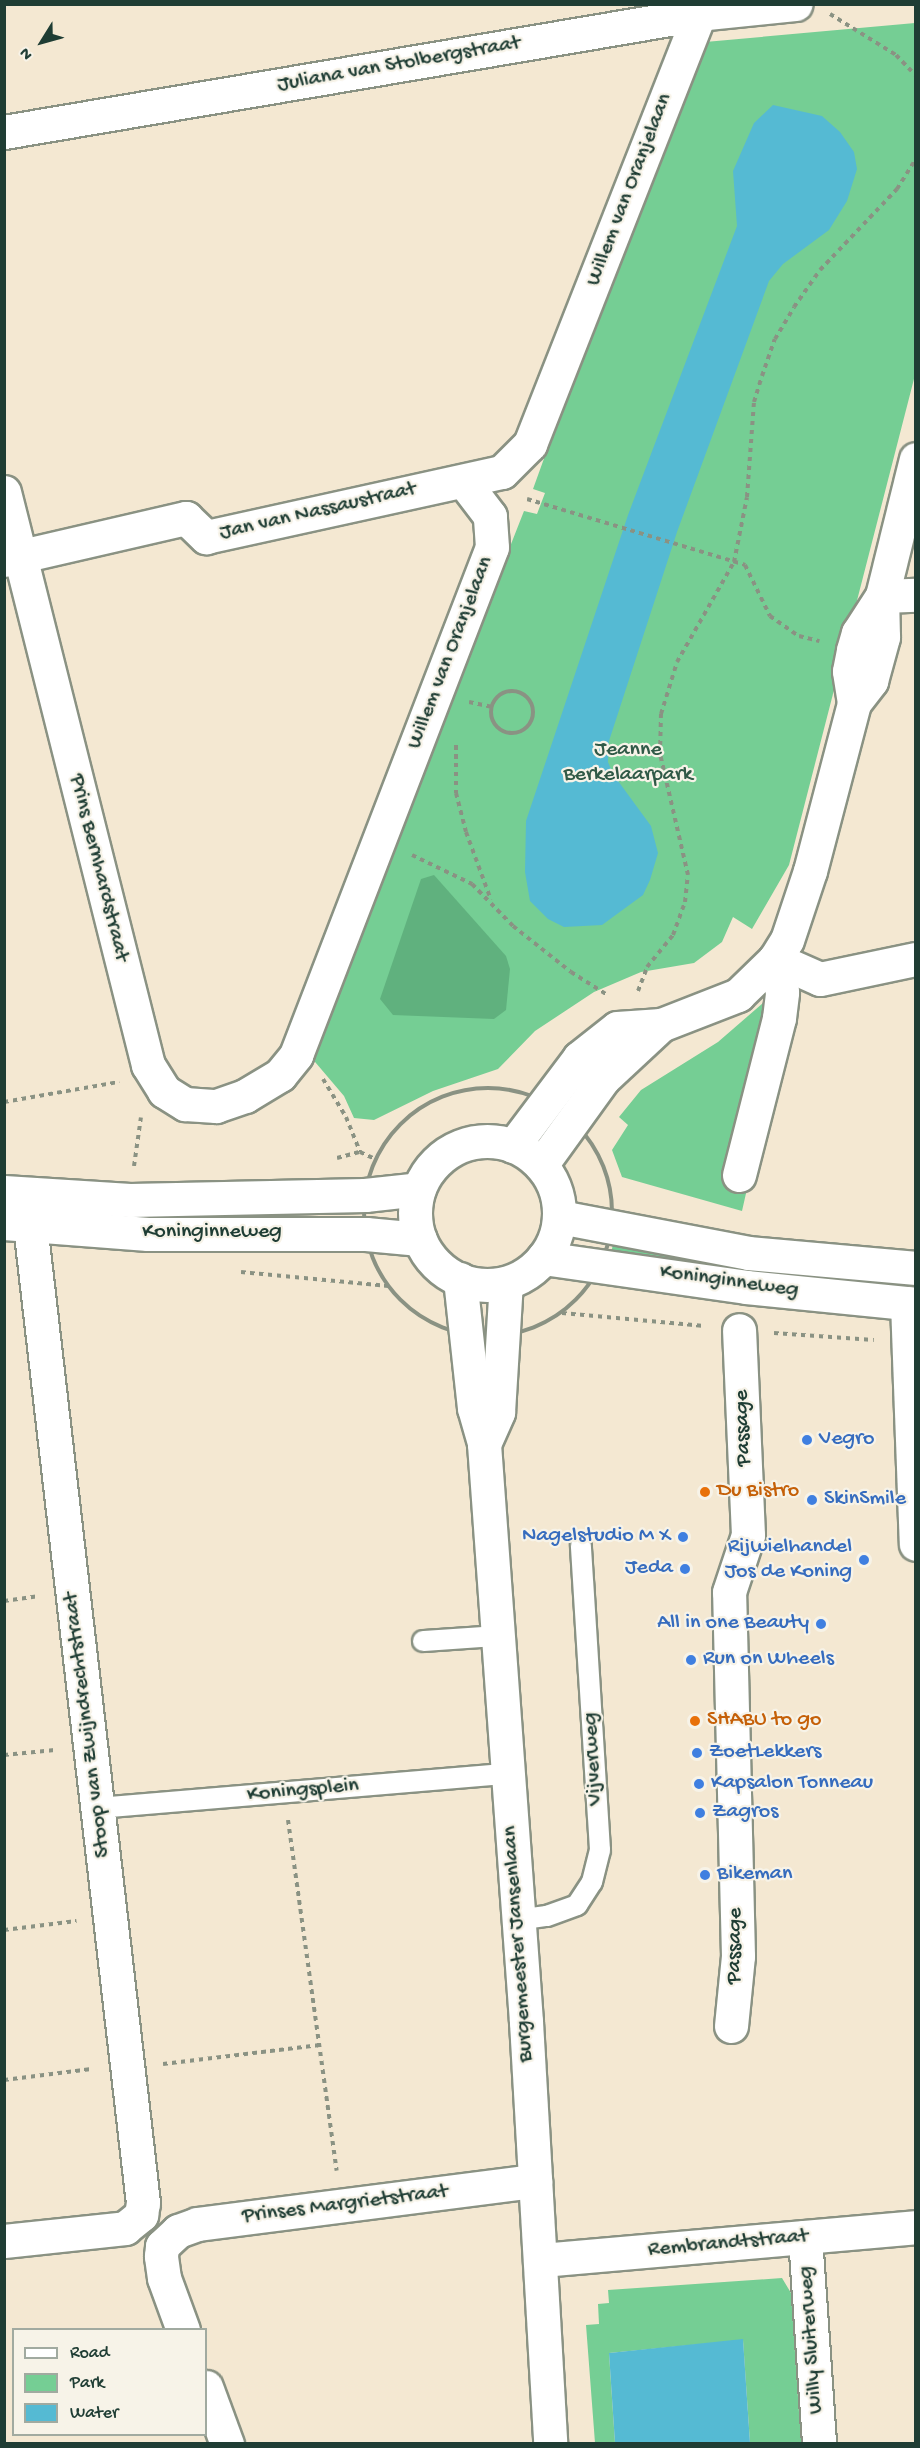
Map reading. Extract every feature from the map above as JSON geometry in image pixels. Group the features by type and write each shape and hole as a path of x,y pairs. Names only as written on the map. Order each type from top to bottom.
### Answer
{"street":[{"name":"Juliana van Stolbergstraat","path":"4,132 699,14 810,8"},
{"name":"Willem van Oranjelaan","path":"296,1054 492,547 490,516 464,483 502,472 531,444 699,14"},
{"path":"513,1146 579,1058 617,1028 661,1026 738,995 775,959 796,918 855,703 871,681 880,646 882,596 915,459"},
{"name":"Jan van Nassaustraat","path":"12,559 186,518 206,537 464,483"},
{"name":"Prins Bernhardstraat","path":"4,492 12,559 148,1065 164,1091 185,1104 216,1106 245,1096 280,1075 296,1054"},
{"path":"882,596 915,595"},
{"path":"855,703 849,671 853,650 858,633 882,596"},
{"path":"775,959 820,979 915,959"},
{"path":"739,1174 779,1018 782,992 775,959"},
{"path":"541,1165 603,1079 661,1026"},
{"path":"488,1141 513,1146 541,1165 555,1189 560,1217 555,1239 543,1258 526,1274 506,1283 483,1284 460,1280 436,1263 420,1239 416,1214 419,1189 440,1158 463,1145 488,1141"},
{"name":"Koninginneweg","path":"4,1192 130,1200 365,1195 419,1189"},
{"name":"Koninginneweg","path":"560,1217 748,1253 915,1268"},
{"name":"Koninginneweg","path":"17,1224 148,1234 366,1234 420,1239"},
{"name":"Stoop van Zwijndrechtstraat","path":"4,2241 115,2231 135,2223 141,2215 142,2203 92,1746 72,1592 17,1224"},
{"name":"Koninginneweg","path":"543,1258 746,1287 911,1304"},
{"name":"Burgemeester Jansenlaan","path":"460,1280 474,1408 484,1444 541,2260 550,2444"},
{"name":"Burgemeester Jansenlaan","path":"484,1444 498,1412 506,1283"},
{"path":"911,1304 915,1544"},
{"name":"Passage","path":"731,2026 738,1956 729,1592 748,1535 740,1330"},
{"name":"Prinses Margrietstraat","path":"182,2328 164,2278 162,2246 170,2236 197,2224 535,2181"},
{"name":"Rembrandtstraat","path":"541,2260 915,2227"},
{"name":"Willy Sluiterweg","path":"805,2237 819,2444"},
{"path":"207,2390 227,2444"}],"lane":[{"name":"Vijverweg","path":"517,1920 547,1916 577,1905 592,1882 600,1850 581,1546"},
{"path":"423,1641 496,1636"},
{"name":"Koningsplein","path":"99,1808 506,1774"}],"path":[{"path":"810,8 896,55 915,76"},
{"path":"637,993 647,967 673,934 685,902 688,875 660,754 661,714 677,662 734,562 747,498 754,402 775,339 820,270 897,189 915,159"},
{"path":"515,496 609,522 745,565 770,616 799,636 853,650"},
{"path":"508,692 524,694 533,706 531,722 520,732 505,732 493,722 495,700 508,692"},
{"path":"456,742 456,793 466,832 492,902"},
{"path":"378,841 443,868 472,884 541,949 608,995"},
{"path":"296,1054 321,1076 346,1117 360,1152"},
{"path":"4,1102 115,1084 148,1065"},
{"path":"389,1287 418,1315 436,1325"},
{"path":"4,1755 92,1746"},
{"path":"278,1821 289,1820 342,2205"},
{"path":"4,1930 110,1916"},
{"path":"4,2080 320,2045"}],"green space":[{"name":"Jeanne Berkelaarpark","path":"915,23 915,375 789,865 752,929 733,917 722,942 694,963 641,972 594,992 535,1031 498,1069 433,1091 374,1120 354,1118 344,1096 310,1056 524,511 537,514 545,493 533,489 694,43"},
{"path":"434,875 506,956 510,969 506,1010 494,1019 393,1015 380,999 421,879"},
{"path":"763,1003 771,1008 725,1182 747,1189 742,1211 622,1177 612,1150 628,1125 619,1117 641,1090 718,1042"},
{"path":"614,1239 735,1260 733,1275 611,1254"},
{"path":"782,2278 791,2293 799,2412 809,2421 801,2435 802,2443 750,2443 743,2340 609,2353 615,2443 595,2443 586,2325 599,2324 598,2304 609,2303 608,2290"}],"water":[{"path":"773,105 822,116 840,132 854,152 857,169 847,201 829,230 783,264 769,281 677,532 609,741 608,762 613,774 651,826 658,853 650,880 643,895 602,925 564,927 548,919 530,901 525,872 526,821 628,515 737,226 733,171 754,123"},
{"path":"743,2339 750,2443 615,2443 609,2353"}],"place":[{"name":"Vegro","path":"807,1440"},
{"name":"Du Bistro","path":"705,1492"},
{"name":"SkinSmile","path":"812,1500"},
{"name":"Nagelstudio M X","path":"683,1537"},
{"name":"Rijwielhandel Jos de Koning","path":"864,1560"},
{"name":"Jeda","path":"685,1569"},
{"name":"All in one Beauty","path":"821,1624"},
{"name":"Run on Wheels","path":"691,1660"},
{"name":"SHABU to go","path":"695,1721"},
{"name":"ZoetLekkers","path":"697,1753"},
{"name":"Kapsalon Tonneau","path":"699,1784"},
{"name":"Zagros","path":"700,1813"},
{"name":"Bikeman","path":"705,1875"}]}
